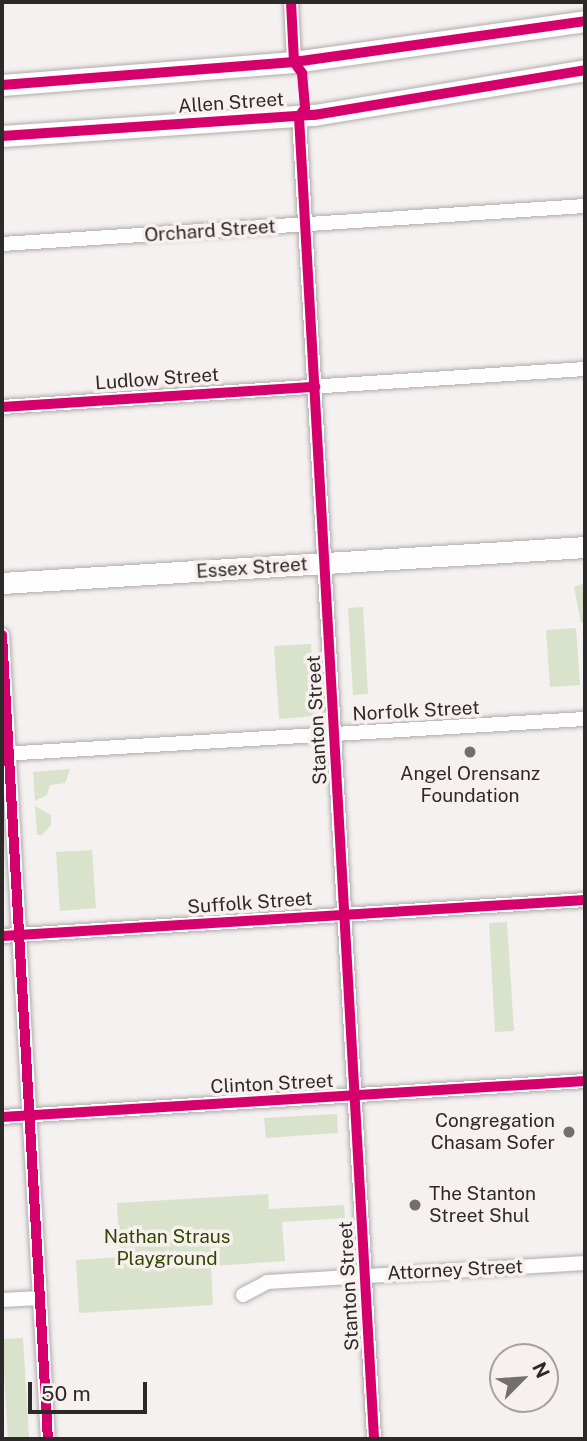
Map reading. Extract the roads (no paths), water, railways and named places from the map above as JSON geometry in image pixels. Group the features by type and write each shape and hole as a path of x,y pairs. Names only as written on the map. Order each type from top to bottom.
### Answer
{"main road":[{"name":"Allen Street","path":"2,85 294,62 585,21"},
{"name":"Allen Street","path":"2,136 299,117 585,70"},
{"name":"Essex Street","path":"2,583 585,547"}],"street":[{"path":"291,2 294,62"},
{"name":"Stanton Street","path":"299,117 374,1439"},
{"name":"Orchard Street","path":"2,244 585,206"},
{"name":"Ludlow Street","path":"2,407 585,369"},
{"path":"2,635 5,754 19,935 48,1439"},
{"name":"Norfolk Street","path":"5,754 585,719"},
{"name":"Suffolk Street","path":"2,936 585,900"},
{"name":"Clinton Street","path":"2,1117 585,1081"},
{"name":"Attorney Street","path":"243,1295 267,1282 585,1262"},
{"path":"2,1300 40,1298"}],"place":[{"name":"Angel Orensanz Foundation","path":"470,752"},
{"name":"Congregation Chasam Sofer","path":"569,1132"},
{"name":"The Stanton Street Shul","path":"415,1205"}],"park label":[{"name":"Nathan Straus Playground","path":"167,1248"}]}
